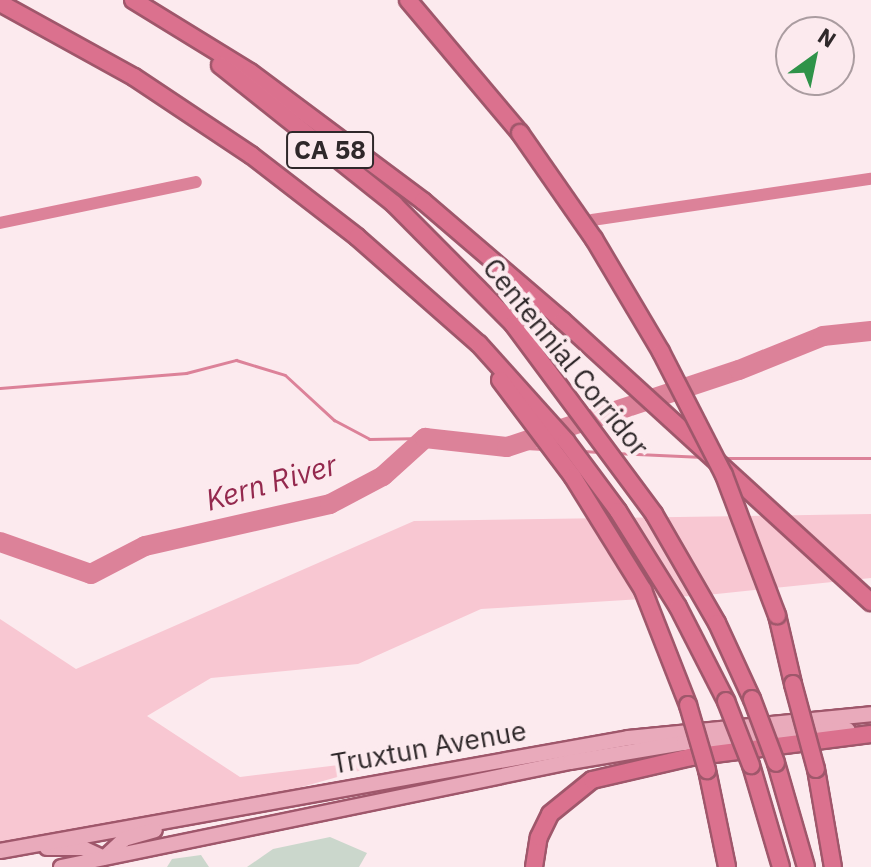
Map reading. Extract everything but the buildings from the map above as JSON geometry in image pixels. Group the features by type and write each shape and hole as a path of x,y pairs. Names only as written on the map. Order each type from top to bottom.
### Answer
{"highway":[{"name":"Centennial Corridor","path":"127,0 246,84 354,170 513,324 626,471 708,605 752,699 776,763 806,867"},
{"path":"133,0 218,51 343,139 563,321 871,602"},
{"path":"408,0 520,133 594,239 661,352 724,475 777,615 816,769 833,867"},
{"path":"2,4 220,133 382,257 457,327 553,449 651,608 688,705 707,770 727,867"},
{"name":"Centennial Corridor","path":"457,327 566,441 618,511 678,607 726,701 751,765 781,867"},
{"path":"534,867 539,837 550,814 592,780 691,757 871,731"}],"main road":[{"name":"Truxtun Avenue","path":"0,851 628,738 871,714"},
{"name":"Truxtun Avenue","path":"61,867 643,749 871,731"},
{"path":"291,821 313,802 377,789 386,781"},
{"path":"20,847 83,848 104,858 124,839 201,816"}],"shaded area":[{"path":"871,514 871,578 707,595 481,609 358,664 211,678 147,716 240,777 372,761 373,767 266,797 0,844 0,619 76,669 414,521"}],"waterway":[{"path":"592,220 871,179"},
{"path":"0,223 196,182"},
{"name":"Kern River","path":"0,542 91,574 145,546 330,504 383,476 425,438 507,447 739,370 823,336 871,331"},
{"path":"0,388 186,373 236,360 285,375 334,420 369,439 425,438"},
{"path":"507,447 543,449"},
{"path":"583,451 599,452"},
{"path":"615,453 703,457"},
{"path":"723,458 871,458"}]}
